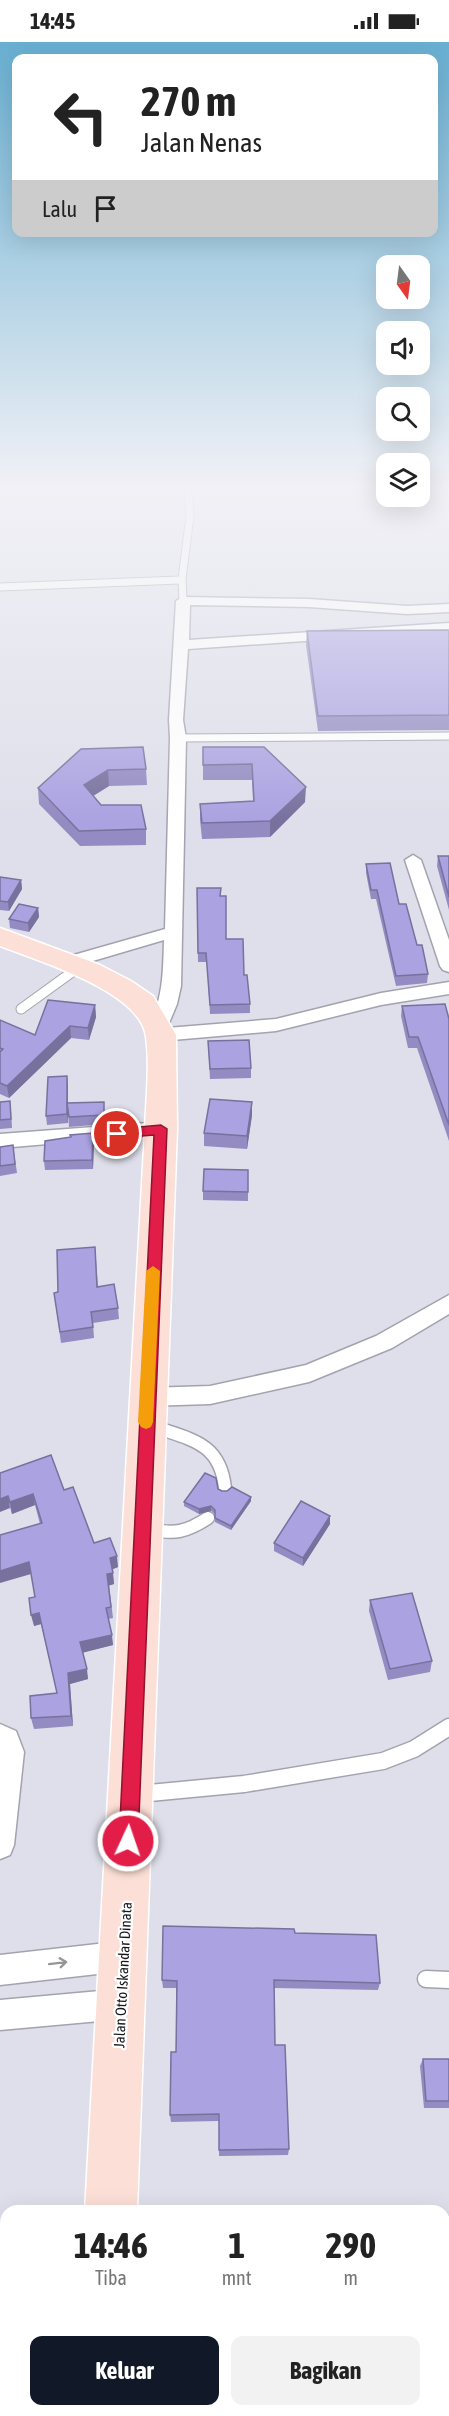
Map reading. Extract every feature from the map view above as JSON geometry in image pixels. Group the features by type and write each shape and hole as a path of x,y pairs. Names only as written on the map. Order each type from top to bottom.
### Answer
{"main road":[{"path":"0,936 74,964 121,987 142,1003 159,1031"},
{"name":"Jalan Otto Iskandar Dinata","path":"111,2205 122,2004 146,1411 161,1129 159,1031"}],"street":[{"path":"449,608 408,610 309,603 183,601 176,720 178,738 172,986 159,1031 276,1025 381,999 449,988"},
{"path":"181,645 449,627"},
{"path":"413,860 449,966"},
{"path":"74,964 173,932"},
{"path":"0,1141 161,1129"},
{"path":"146,1411 309,1373 384,1342 449,1303"},
{"path":"0,1737 9,1744 10,1752 0,1845"},
{"path":"0,1970 124,1956"},
{"path":"0,2015 122,2004"}],"lane":[{"path":"178,738 449,736"},
{"path":"21,1009 74,964"},
{"path":"146,1411 206,1446 219,1458 225,1471 225,1488"},
{"path":"142,1524 165,1534 187,1531 208,1518"},
{"path":"130,1795 244,1784 383,1761 414,1749 449,1727"},
{"path":"426,1979 449,1980"}],"building":[{"path":"449,630 449,715 318,716 307,631"},
{"path":"143,747 146,769 108,770 84,785 101,805 141,805 146,829 79,831 38,788 81,749"},
{"path":"203,747 264,747 306,787 270,821 202,823 200,804 254,801 252,764 203,765"},
{"path":"438,856 449,856 449,897"},
{"path":"390,863 399,904 406,904 417,945 422,945 428,974 396,976 377,890 371,890 366,864"},
{"path":"0,877 21,880 8,902 0,901"},
{"path":"197,888 221,888 220,896 226,896 226,939 243,939 244,975 247,975 250,1004 210,1005 206,953 198,953"},
{"path":"19,904 38,908 28,923 9,919"},
{"path":"48,1000 95,1005 88,1028 70,1026 7,1086 0,1083 0,1052 3,1049 0,1048 0,1020 35,1035"},
{"path":"445,1004 449,1019 449,1125 418,1037 409,1037 402,1006"},
{"path":"249,1040 251,1068 210,1069 208,1041"},
{"path":"67,1076 67,1114 46,1116 48,1077"},
{"path":"210,1099 252,1102 247,1136 204,1133"},
{"path":"10,1101 11,1119 0,1120 0,1102"},
{"path":"104,1102 104,1115 69,1117 67,1103"},
{"path":"93,1133 92,1160 44,1161 45,1141 71,1137 70,1135"},
{"path":"13,1145 15,1164 0,1166 0,1147"},
{"path":"204,1169 248,1170 248,1192 203,1191"},
{"path":"95,1247 97,1287 114,1284 118,1308 91,1312 93,1327 60,1332 54,1293 58,1292 57,1250"},
{"path":"51,1455 64,1490 73,1487 94,1543 110,1538 117,1556 110,1558 113,1573 107,1574 111,1607 106,1608 112,1635 80,1642 87,1669 68,1673 71,1716 31,1718 30,1696 57,1693 39,1613 31,1615 29,1598 35,1597 29,1562 0,1571 0,1535 42,1523 33,1494 10,1502 8,1496 0,1499 0,1473"},
{"path":"205,1473 216,1478 218,1489 227,1491 232,1487 251,1497 231,1526 215,1518 215,1510 211,1506 199,1509 184,1502"},
{"path":"301,1501 330,1516 303,1558 274,1543"},
{"path":"412,1593 432,1661 390,1669 370,1600"},
{"path":"163,1926 294,1929 295,1933 376,1935 380,1983 274,1980 275,2045 285,2045 289,2149 219,2150 219,2114 170,2115 171,2052 176,2052 177,1981 162,1980"},
{"path":"423,2059 449,2059 449,2101 426,2101"}],"slow traffic":[{"path":"146,1422 153,1271"}],"route":[{"path":"117,1134 161,1129 128,1841"}]}
